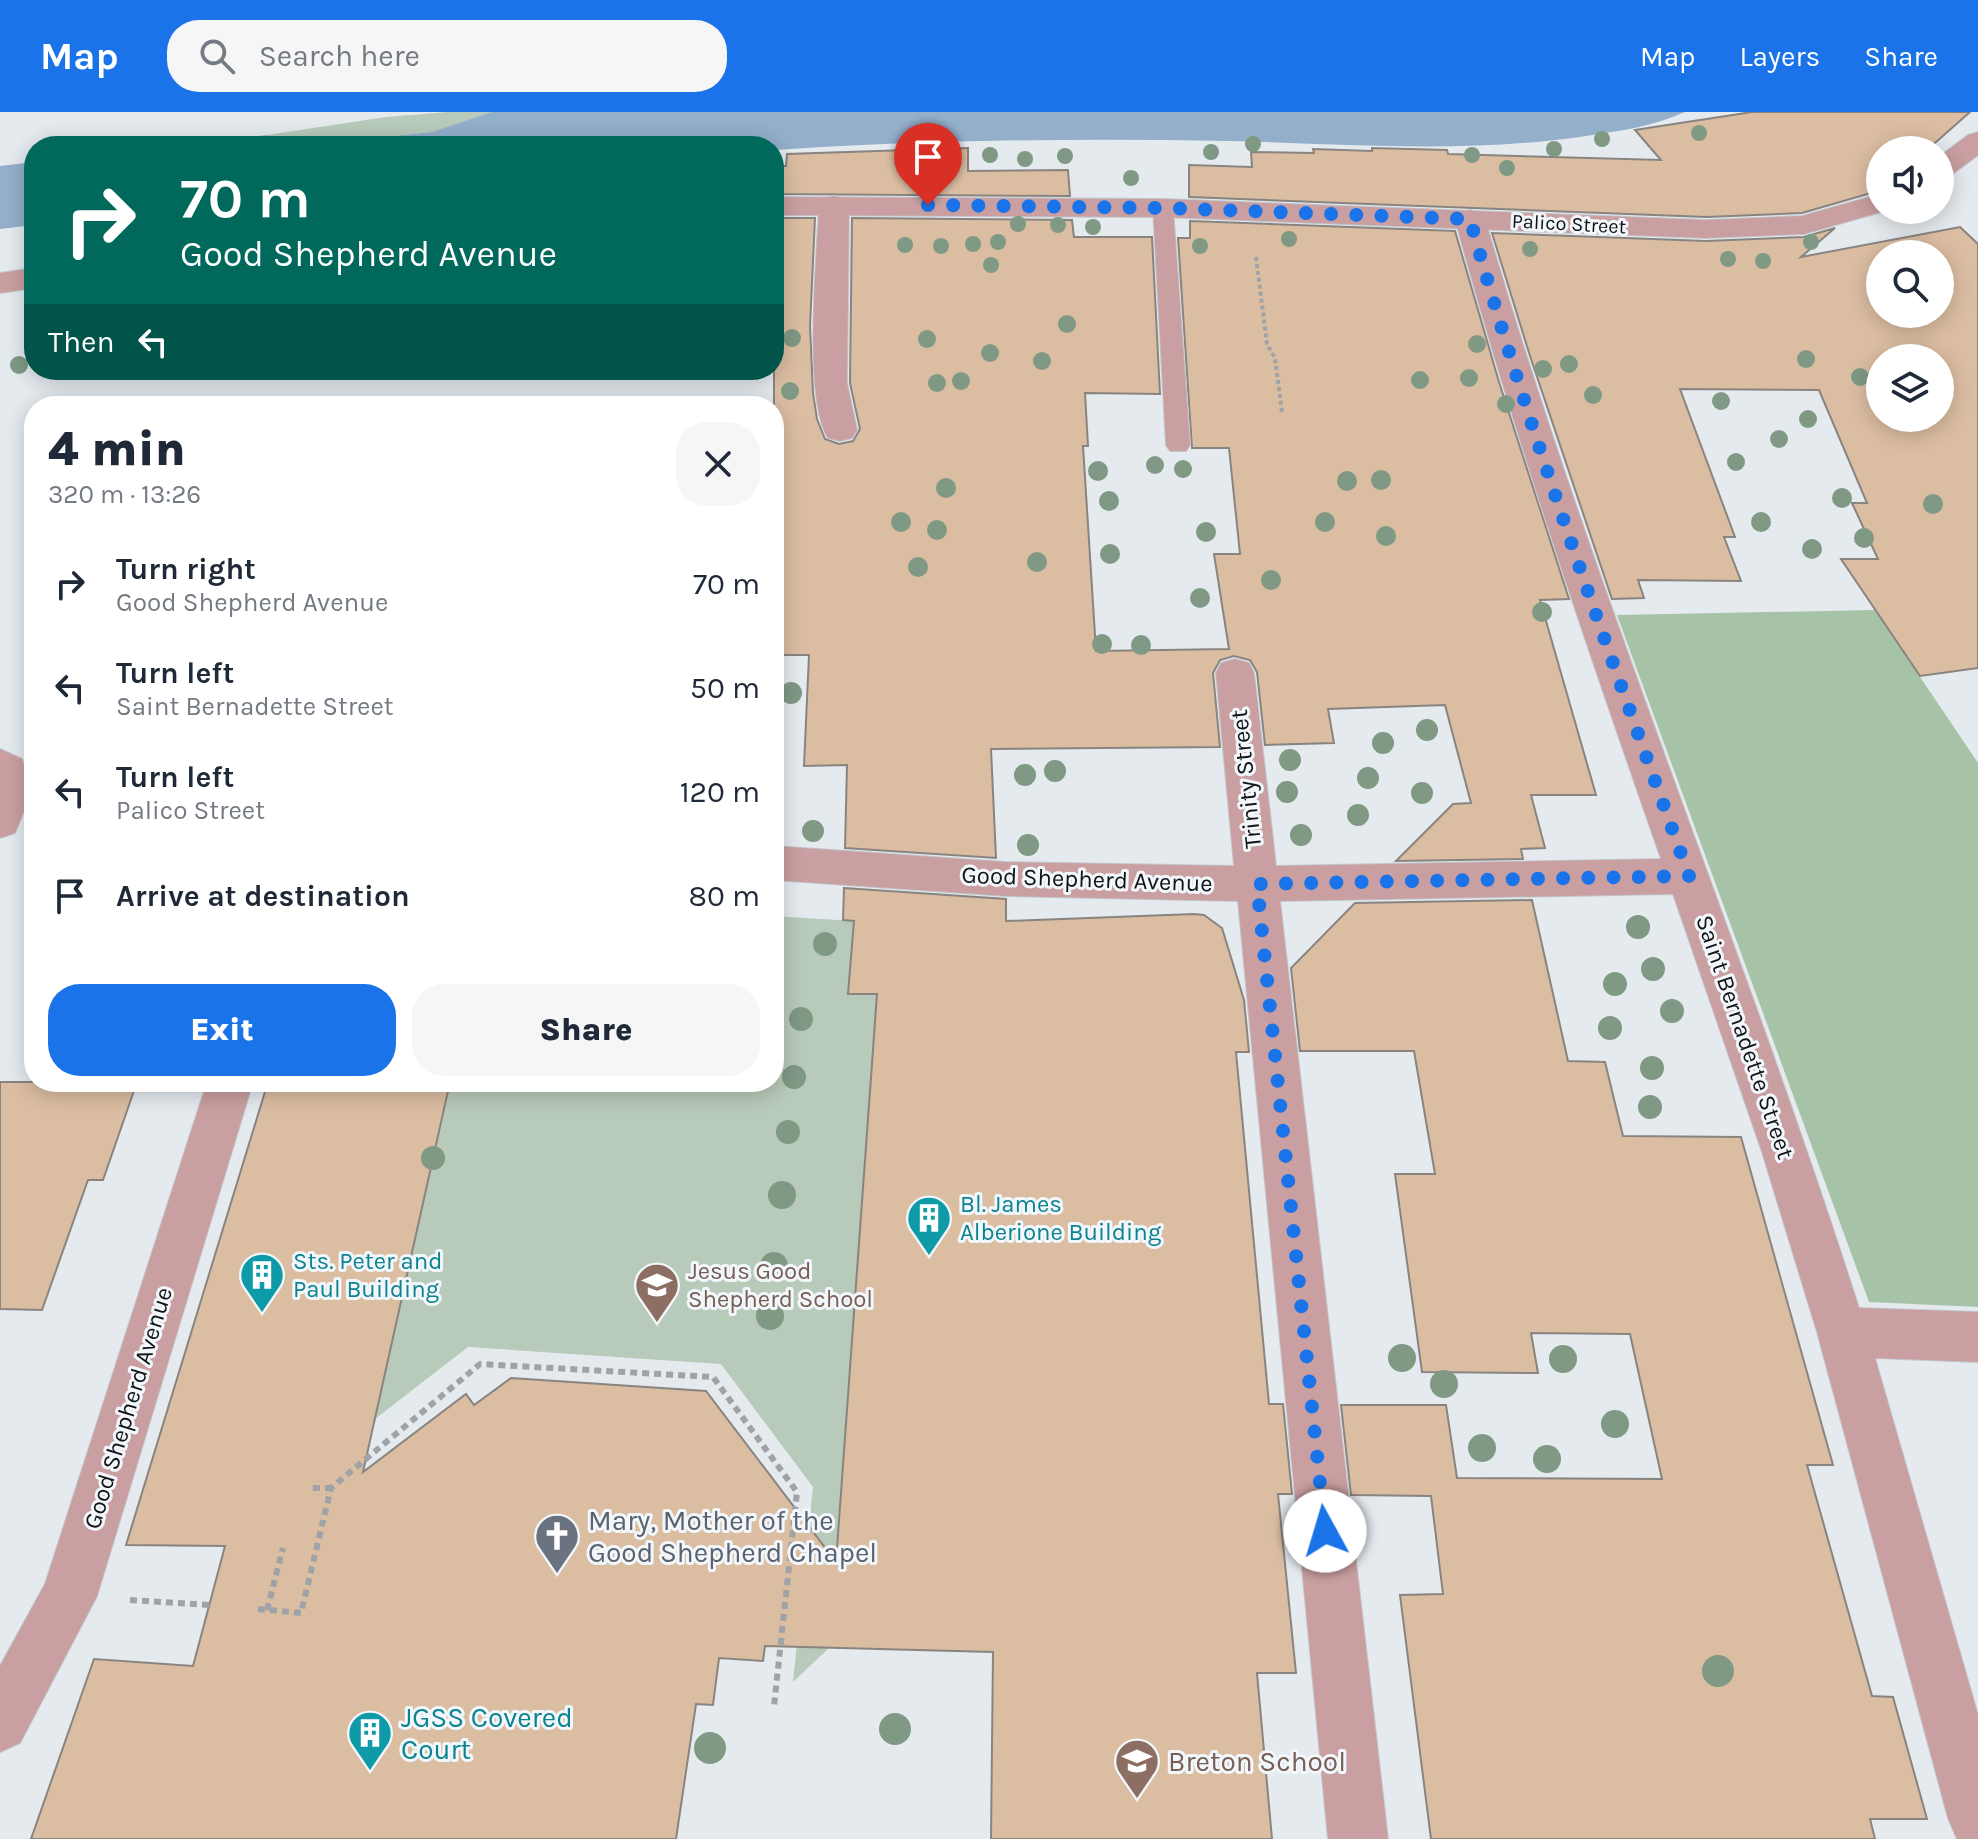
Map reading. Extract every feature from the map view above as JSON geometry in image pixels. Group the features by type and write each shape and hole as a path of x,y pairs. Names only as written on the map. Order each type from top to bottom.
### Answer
{"street":[{"path":"1954,161 1976,146"},
{"path":"834,205 830,383 840,430"},
{"name":"Palico Street","path":"784,206 1163,208 1706,229 1769,228 1835,218 1866,208"},
{"name":"Saint Bernadette Street","path":"1470,219 1505,344 1577,566 1786,1152 1842,1332 1978,1818"},
{"path":"0,283 24,279"},
{"name":"Trinity Street","path":"1235,673 1358,1839"},
{"path":"0,765 8,770 12,791 0,821"},
{"name":"Good Shepherd Avenue","path":"784,864 1006,879 1257,884 1689,876"},
{"name":"Good Shepherd Avenue","path":"0,1723 69,1596 227,1092"},
{"path":"1842,1332 1978,1337"}],"lane":[{"path":"1163,208 1178,445"}],"path":[{"path":"1256,255 1267,344 1275,358 1282,412"},
{"path":"258,1609 301,1613 331,1488 480,1364 713,1377 797,1492 774,1706"},
{"path":"313,1488 331,1488"},
{"path":"267,1610 283,1548"},
{"path":"69,1596 210,1605"}],"green space":[{"path":"491,112 432,132 394,136 267,135 386,117"},
{"path":"1875,610 1978,763 1978,1307 1869,1302 1617,615"},
{"path":"784,917 854,921 848,994 877,994 830,1647 793,1682 813,1487 721,1364 468,1347 375,1419 448,1092 784,1092"}],"water":[{"path":"491,112 1685,112 1649,124 1586,136 1541,142 1452,146 1115,140 944,142 784,149 784,136 394,136 432,132"},
{"path":"24,163 24,226 0,229 0,166"}],"building":[{"path":"1752,112 1970,112 1943,136 1866,136 1866,194 1802,213 1706,217 1189,197 1189,165 1252,167 1251,152 1314,153 1313,149 1372,151 1372,148 1447,150 1448,154 1661,160 1635,130"},
{"path":"968,148 968,171 1068,170 1070,196 784,194 787,154"},
{"path":"784,218 815,218 810,326 813,393 817,419 825,439 839,444 853,441 860,429 850,383 852,218 1072,220 1074,237 1152,237 1160,394 1085,393 1088,446 1083,446 1096,651 1229,649 1214,554 1240,554 1229,448 1192,448 1178,238 1190,238 1190,221 1455,231 1499,382 1569,599 1540,600 1596,795 1531,795 1545,848 1521,849 1523,859 1396,861 1453,804 1471,803 1445,705 1328,709 1334,743 1265,745 1257,672 1250,660 1234,656 1220,660 1213,673 1220,747 991,749 996,858 845,848 847,765 804,766 809,655 784,655 784,396 774,396 774,380 784,380"},
{"path":"1960,227 1978,244 1978,668 1920,676 1841,559 1878,559 1852,503 1867,503 1819,390 1680,389 1735,537 1724,537 1741,581 1638,580 1644,598 1612,599 1492,233 1706,241 1804,237 1835,228 1801,257 1866,245 1866,328 1954,328 1954,240 1891,240"},
{"path":"844,888 1006,899 1006,921 1194,914 1204,915 1222,928 1244,1000 1249,1052 1236,1052 1269,1404 1283,1404 1292,1494 1278,1494 1296,1673 1257,1673 1272,1839 991,1839 993,1652 765,1646 763,1661 719,1658 713,1705 696,1704 676,1839 31,1839 94,1659 193,1666 225,1546 126,1545 265,1092 448,1092 363,1472 466,1394 474,1405 511,1378 706,1391 836,1562 877,994 848,994 854,921 843,920"},
{"path":"1532,900 1568,1061 1605,1062 1623,1136 1741,1137 1833,1465 1807,1465 1872,1696 1893,1697 1927,1819 1870,1819 1875,1839 1431,1839 1400,1595 1443,1594 1431,1496 1351,1495 1341,1405 1446,1405 1457,1478 1662,1479 1630,1334 1531,1333 1538,1373 1422,1372 1395,1174 1435,1174 1414,1051 1300,1051 1291,968 1355,903"},
{"path":"0,1082 24,1082 24,1092 134,1092 103,1180 88,1180 42,1310 0,1309"}],"place":[{"name":"Bl. James Alberione Building","path":"929,1257"},
{"name":"Sts. Peter and Paul Building","path":"262,1314"},
{"name":"Jesus Good Shepherd School","path":"657,1324"},
{"name":"Mary, Mother of the Good Shepherd Chapel","path":"557,1575"},
{"name":"JGSS Covered Court","path":"370,1772"},
{"name":"Breton School","path":"1137,1800"}],"route":[{"path":"928,205 1163,208 1470,219 1505,344 1577,566 1689,876 1257,884 1325,1531"}]}
